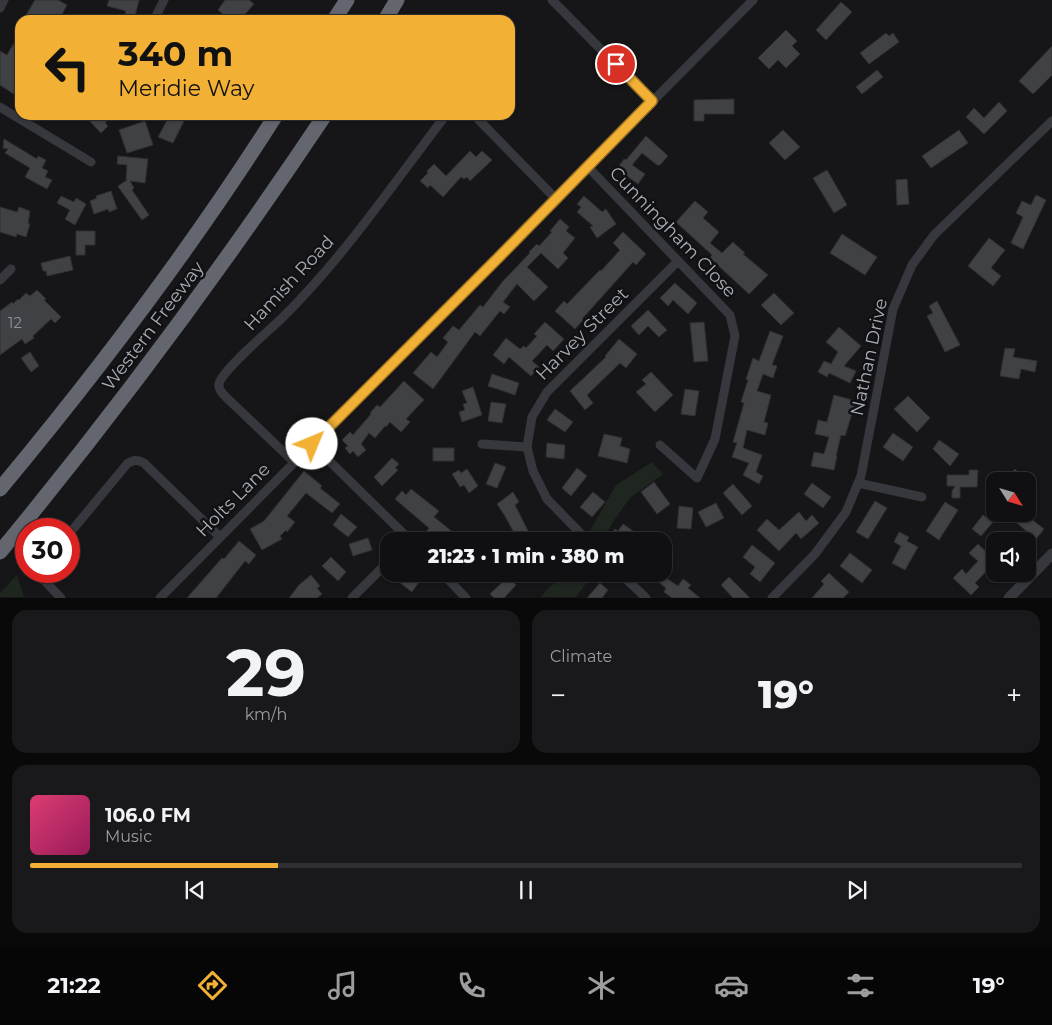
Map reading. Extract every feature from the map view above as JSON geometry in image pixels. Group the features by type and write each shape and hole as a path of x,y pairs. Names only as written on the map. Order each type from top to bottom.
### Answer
{"highway":[{"path":"337,15 347,0"},
{"path":"388,15 398,0"},
{"name":"Western Freeway","path":"0,489 81,389 157,288 227,191 273,120"},
{"name":"Western Freeway","path":"0,552 147,367 247,230 322,120"}],"street":[{"path":"0,8 4,0"},
{"path":"156,15 164,0"},
{"path":"552,0 652,101"},
{"name":"Holts Lane","path":"160,598 753,0"},
{"path":"0,108 15,117"},
{"path":"20,120 91,162"},
{"name":"Hamish Road","path":"294,462 228,399 219,388 220,382 233,365 332,266 442,120"},
{"path":"479,120 556,199"},
{"name":"Nathan Drive","path":"772,598 815,554 846,512 861,476 893,309 912,265 934,234 1052,121"},
{"name":"Cunningham Close","path":"587,166 730,315 735,336 715,439 696,478 660,446"},
{"name":"Harvey Street","path":"579,532 547,499 532,471 527,447 532,417 546,392 678,261"},
{"path":"0,280 11,269"},
{"path":"312,444 401,532"},
{"path":"482,444 527,447"},
{"path":"80,521 127,464 133,460 139,460 220,537"},
{"path":"858,483 922,497"},
{"path":"1009,598 1052,554"},
{"path":"352,598 380,570"},
{"path":"451,582 466,598"},
{"path":"629,582 646,598"},
{"path":"47,583 61,598"}],"shaded area":[{"path":"652,462 663,474 630,498 608,532 589,532 616,485"},
{"path":"15,577 15,583 20,583 24,597 0,597 0,593"},
{"path":"556,582 587,582 576,597 541,597"}],"building":[{"path":"35,0 58,0 67,5 62,15 26,15"},
{"path":"109,0 139,0 135,15 125,14 126,11 107,6"},
{"path":"225,0 249,0 254,4 244,15 224,15 218,10"},
{"path":"841,2 852,12 826,40 816,30"},
{"path":"786,30 797,41 792,46 800,54 786,68 778,60 769,69 758,58"},
{"path":"886,33 889,36 893,33 899,42 869,64 860,53"},
{"path":"15,41 15,95 0,85 0,51 7,55"},
{"path":"1052,46 1052,75 1033,94 1019,81"},
{"path":"877,70 883,77 862,94 856,87"},
{"path":"734,99 734,114 704,114 704,121 694,121 694,100"},
{"path":"999,102 1007,111 984,134 966,117 974,108 984,118"},
{"path":"89,120 108,120 105,123 108,126 101,133"},
{"path":"167,120 184,120 173,143 158,137"},
{"path":"145,121 153,145 127,153 119,130"},
{"path":"783,130 800,147 785,160 769,143"},
{"path":"959,130 968,143 931,168 922,156"},
{"path":"646,136 668,156 660,165 657,165 642,153 632,165 645,174 638,184 617,169"},
{"path":"4,139 37,159 38,156 46,160 42,168 48,171 45,177 52,180 47,189 25,177 30,168 5,153 8,149 3,148"},
{"path":"470,151 476,157 482,151 492,160 470,181 467,177 464,179 461,177 443,197 430,185 428,188 420,181 434,164 446,176"},
{"path":"118,156 148,159 145,183 130,181 134,188 132,190 149,215 142,220 118,186 127,180 127,165 117,164"},
{"path":"827,170 847,205 834,213 813,178"},
{"path":"907,179 909,204 897,205 896,180"},
{"path":"111,191 117,209 109,212 108,209 94,214 90,201 97,198 96,196"},
{"path":"1036,195 1046,200 1023,249 1011,243 1023,217 1016,213 1022,201 1031,205"},
{"path":"61,196 74,202 76,198 86,204 75,225 65,219 70,210 57,203"},
{"path":"584,196 602,212 606,209 616,224 597,238 590,227 593,226 577,212 581,207 577,204"},
{"path":"695,201 708,212 703,218 719,232 710,243 722,253 733,242 745,253 743,254 768,275 749,294 710,258 712,255 676,222"},
{"path":"0,207 17,212 19,207 30,211 28,224 30,224 26,237 17,234 16,237 0,232"},
{"path":"560,219 569,227 566,231 575,238 563,253 568,258 558,269 541,253 527,267 548,287 534,301 517,284 503,302 510,307 504,314 500,311 480,336 475,332 433,389 413,373 431,352 437,357 448,342 443,338 453,326 459,330 480,305 483,307 529,252 537,244 539,246 552,232 550,231"},
{"path":"76,231 95,231 95,245 85,245 85,255 76,255"},
{"path":"623,232 646,254 636,265 633,262 575,329 555,311 564,301 567,304 620,250 613,243"},
{"path":"842,234 877,257 865,275 830,253"},
{"path":"989,238 1005,250 991,268 1001,276 993,286 968,266"},
{"path":"70,256 73,270 47,276 46,271 43,271 41,263"},
{"path":"675,283 697,303 688,314 673,300 668,306 660,298"},
{"path":"37,290 61,317 55,323 51,319 33,336 34,338 25,344 22,339 0,355 0,311 12,302 13,304 19,300 26,293 30,296"},
{"path":"774,293 794,313 781,325 761,305"},
{"path":"937,301 960,345 945,352 927,316 933,313 929,306"},
{"path":"648,310 667,330 659,337 648,326 639,335 631,326"},
{"path":"545,322 564,339 553,351 547,345 532,361 539,367 531,376 509,357 504,364 493,355 506,338 520,349 524,346 526,348 537,336 534,334"},
{"path":"704,322 708,361 694,362 690,323"},
{"path":"839,327 861,346 844,366 856,371 850,383 829,373 827,377 818,372 824,361 831,364 838,352 826,342"},
{"path":"770,331 783,336 772,365 777,366 773,378 763,374 757,391 771,395 764,422 768,423 765,435 747,430 743,448 762,455 756,472 763,476 759,484 743,475 749,463 732,457 737,443 733,442 744,403 741,402 748,380 746,379 753,358 759,361"},
{"path":"619,339 637,354 626,368 620,363 587,395 593,403 585,410 570,391 606,357"},
{"path":"1005,348 1015,349 1013,357 1037,361 1035,372 1021,369 1019,379 1000,376"},
{"path":"30,352 39,366 31,372 21,358"},
{"path":"651,372 673,395 655,412 636,392 646,384 642,380"},
{"path":"492,374 519,383 515,395 488,386"},
{"path":"404,381 424,400 406,419 410,422 401,432 390,422 375,438 369,433 361,444 366,450 358,457 353,451 350,454 345,448 348,446 342,440 350,432 353,435 377,405 380,407"},
{"path":"473,387 482,415 462,422 459,412 465,410 463,404 467,403 462,391"},
{"path":"685,389 699,391 695,416 681,414"},
{"path":"834,395 856,401 845,436 841,435 834,470 811,466 814,452 824,454 829,437 815,434 818,420 827,422"},
{"path":"908,396 930,418 917,432 894,409"},
{"path":"491,402 506,404 502,423 488,421"},
{"path":"555,409 573,422 565,432 547,420"},
{"path":"893,433 913,447 903,461 883,447"},
{"path":"604,434 622,438 620,446 630,449 627,463 598,456"},
{"path":"939,440 959,454 950,466 933,449"},
{"path":"547,443 565,445 564,459 546,457"},
{"path":"433,448 454,448 454,461 433,461"},
{"path":"392,458 399,464 395,468 398,470 382,486 374,477"},
{"path":"495,463 506,467 497,488 486,484"},
{"path":"577,468 587,476 571,496 562,488"},
{"path":"467,469 478,486 469,493 464,485 460,487 452,474 459,470 461,473"},
{"path":"969,470 978,470 977,487 960,487 960,498 952,498 952,491 955,486 947,486 947,475 969,475"},
{"path":"304,471 322,486 320,488 340,504 332,513 306,493 287,516 295,522 287,532 286,530 280,536 282,539 262,550 250,529 264,521"},
{"path":"654,482 670,504 657,514 641,492"},
{"path":"812,483 831,497 823,508 804,494"},
{"path":"733,484 752,506 742,515 723,493"},
{"path":"411,489 439,511 434,517 453,532 426,532 429,528 395,499 402,491 406,495"},
{"path":"513,492 519,502 515,505 528,532 514,532 497,504"},
{"path":"593,492 605,502 592,517 580,507"},
{"path":"875,501 887,508 868,539 856,532"},
{"path":"945,502 958,510 939,540 926,531"},
{"path":"716,503 724,518 706,527 698,512"},
{"path":"679,506 693,508 691,529 677,528"},
{"path":"799,512 806,521 812,515 819,523 801,539 796,533 779,551 757,530 767,519 779,530"},
{"path":"341,514 357,527 348,537 333,525"},
{"path":"983,515 986,517 986,522 993,522 981,536 972,529"},
{"path":"1016,522 1035,522 1044,529 1036,539 1036,532 1028,532"},
{"path":"623,524 633,531 613,532 615,529 618,531"},
{"path":"899,532 909,537 907,541 918,547 905,570 892,563 901,546 894,542"},
{"path":"368,538 372,550 353,556 349,544"},
{"path":"239,541 256,555 249,564 245,561 216,598 187,598 222,558 224,559"},
{"path":"978,544 986,552 986,571 975,583 979,587 971,595 953,578 962,569 966,574 978,561 969,553"},
{"path":"752,545 775,563 760,582 750,574 755,567 743,557"},
{"path":"850,553 872,570 862,583 840,566"},
{"path":"331,557 346,572 338,581 322,566"},
{"path":"829,573 849,592 843,598 812,598 824,584 821,581"},
{"path":"311,575 320,586 317,588 322,594 317,598 289,598 299,585"},
{"path":"729,577 750,598 733,598 721,585"},
{"path":"683,579 691,585 688,588 700,598 672,598 664,592 666,588 658,582 672,582 678,586"},
{"path":"399,582 419,582 412,592"},
{"path":"503,582 513,582 516,585 504,598 494,598 490,594"},
{"path":"600,583 608,590 602,598 587,598"}],"route":[{"path":"312,444 652,101 616,64"}]}
